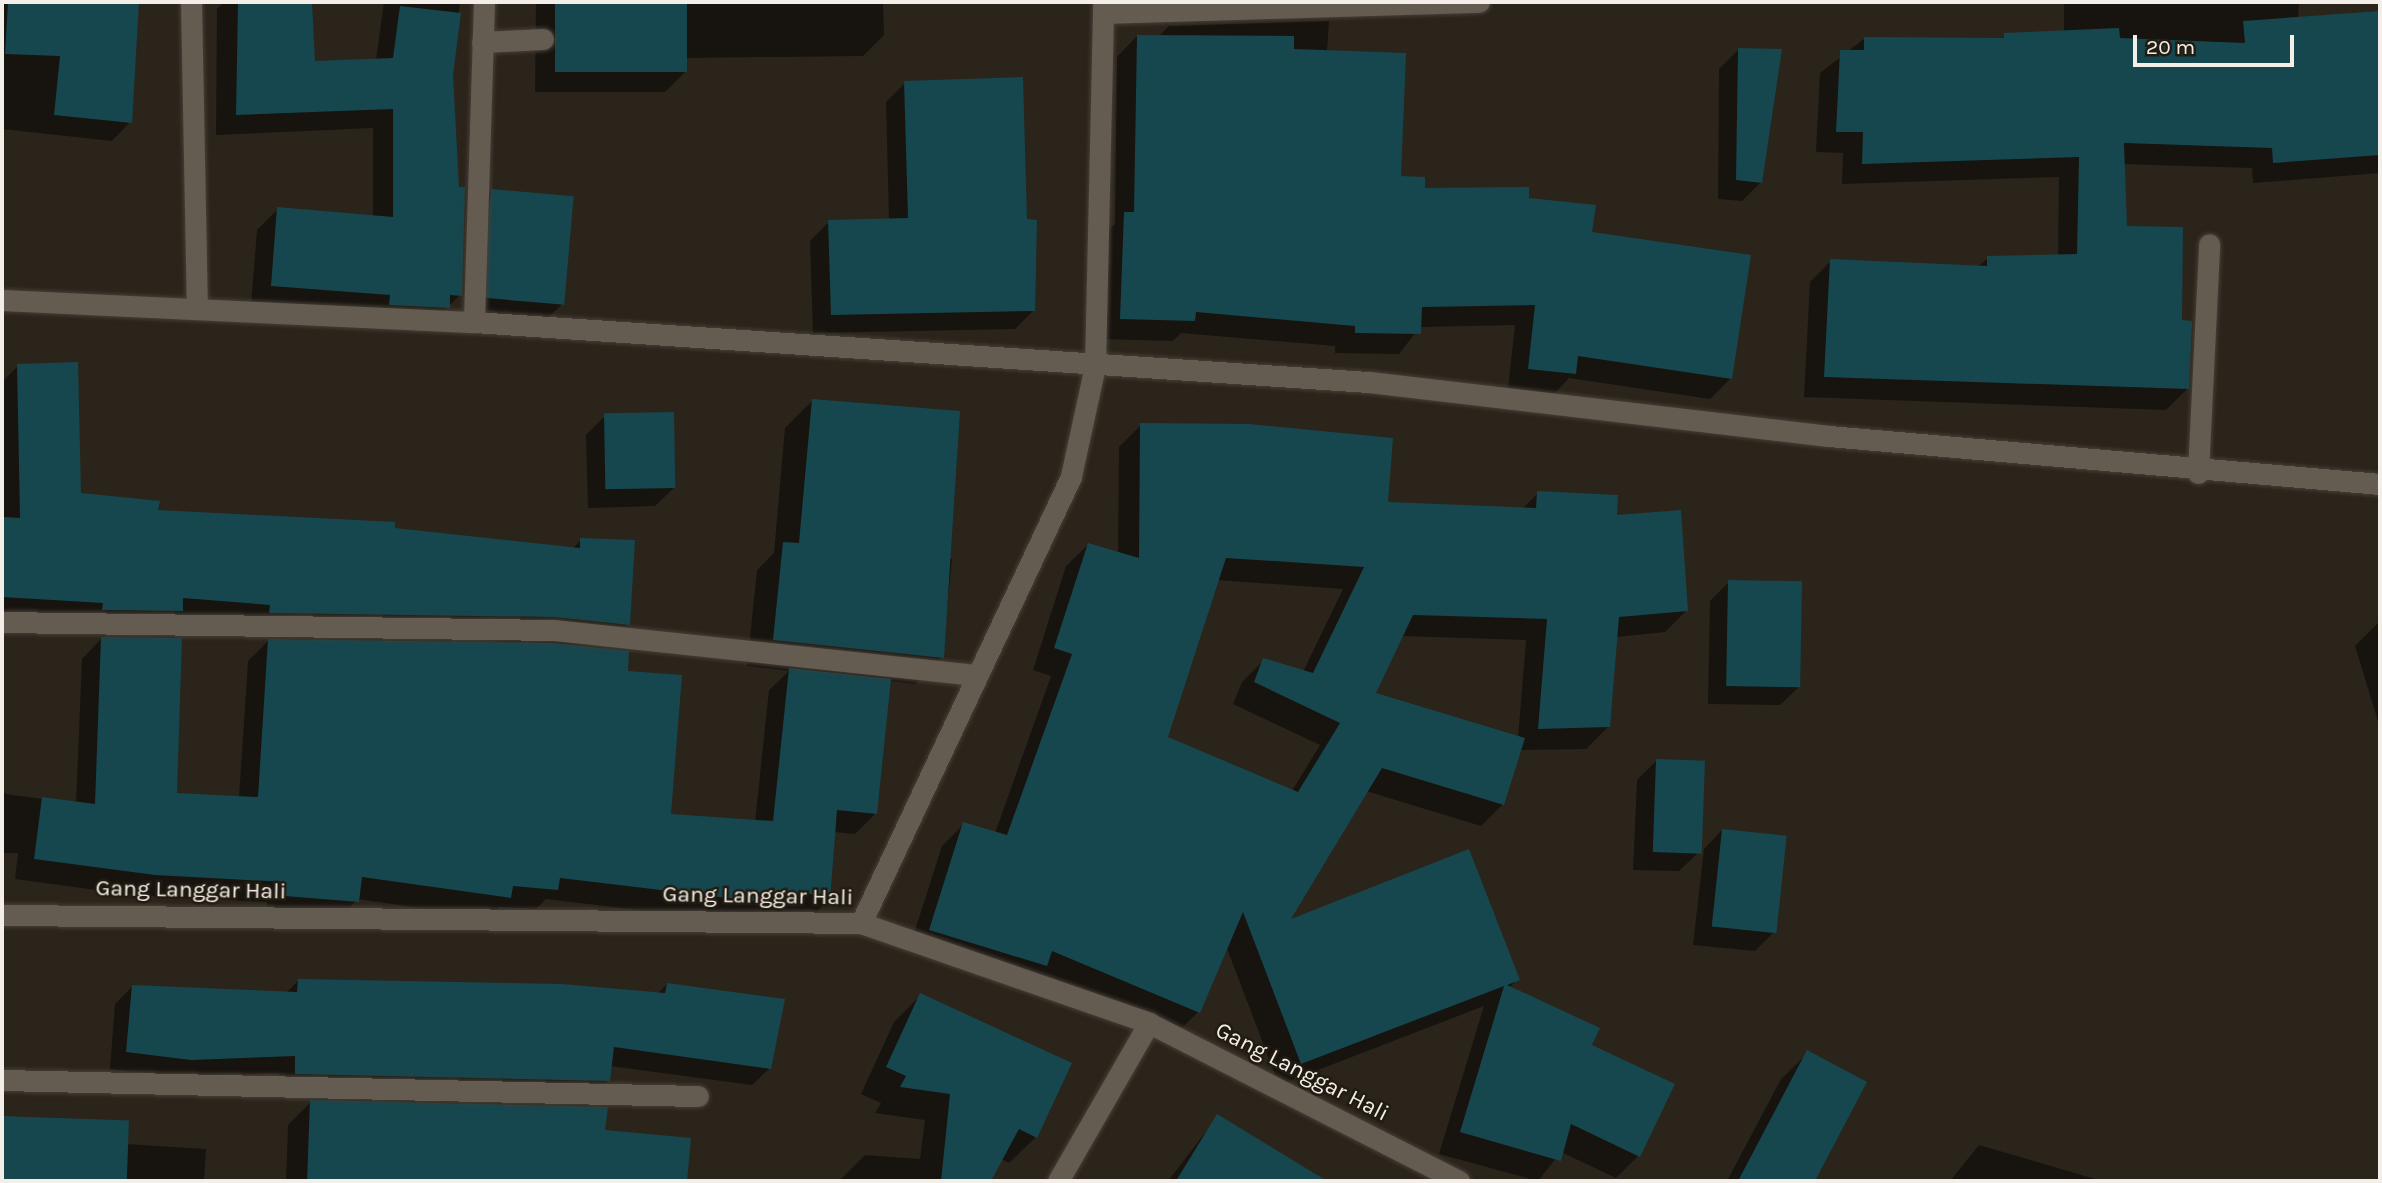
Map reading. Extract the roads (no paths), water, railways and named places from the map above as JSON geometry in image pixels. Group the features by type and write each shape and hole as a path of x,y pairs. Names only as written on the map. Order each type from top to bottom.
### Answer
{"street":[{"path":"191,2 197,309"},
{"path":"474,322 484,2"},
{"path":"861,923 1071,476 1095,366 1103,8 1479,2"},
{"path":"482,41 542,39"},
{"path":"2198,473 2209,244"},
{"path":"2,300 474,322 1095,366 1369,382 2198,473 2380,484"},
{"path":"2,621 554,630 977,675"},
{"name":"Gang Langgar Hali","path":"2,915 861,923 1149,1023 1459,1181"},
{"path":"1058,1181 1149,1023"},
{"path":"2,1080 698,1096"}]}
